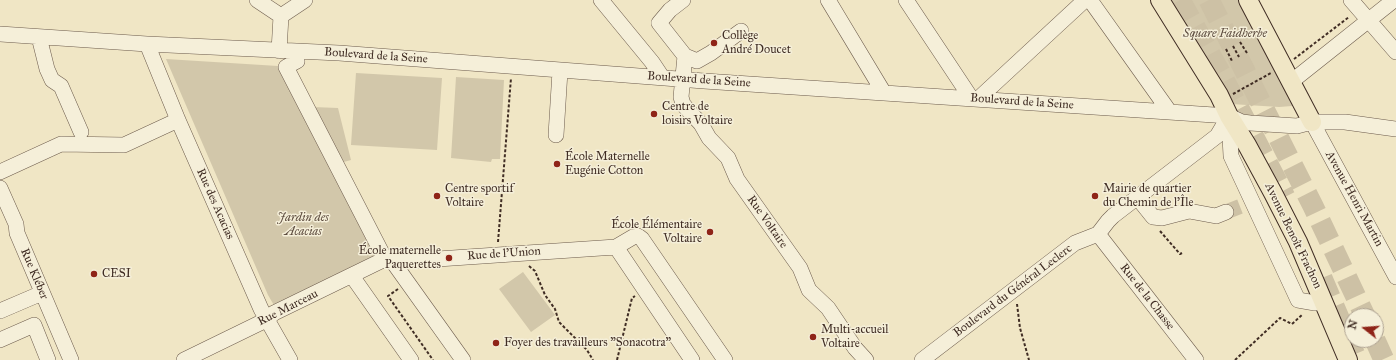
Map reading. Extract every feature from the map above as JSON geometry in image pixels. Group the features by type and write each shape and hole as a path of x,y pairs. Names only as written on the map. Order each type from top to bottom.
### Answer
{"main road":[{"name":"Avenue Benoît Frachon","path":"1160,0 1248,145 1298,242 1319,302 1348,360"},
{"path":"1248,0 1312,122"}],"street":[{"path":"257,0 281,16"},
{"path":"281,16 305,0"},
{"path":"600,0 662,77"},
{"path":"683,0 670,10 659,23 685,56 698,60 711,54 741,32"},
{"path":"828,0 884,93"},
{"path":"906,0 975,98 1085,0"},
{"path":"1090,0 1169,111"},
{"path":"1351,0 1396,52"},
{"path":"1291,82 1365,16 1394,0"},
{"path":"279,51 281,16"},
{"name":"Boulevard de la Seine","path":"0,34 147,44 339,53 560,71 1169,111 1225,108 1242,122 1250,123 1297,126 1312,122 1345,122 1396,129"},
{"path":"39,37 47,69 52,80 60,86 81,132"},
{"name":"Rue des Acacias","path":"147,44 178,120 266,320 290,360"},
{"path":"295,52 297,61 286,67 389,260 408,281 463,360"},
{"name":"Rue Voltaire","path":"685,56 681,97 686,110 697,119 709,138 728,158 737,179 800,268 809,290 828,308 855,348 866,360"},
{"path":"556,135 560,71"},
{"path":"1225,108 1231,156 1251,202 1298,300 1319,302"},
{"name":"Boulevard du Général Leclerc","path":"922,360 1075,243 1098,234 1108,221 1137,197 1217,136 1225,108"},
{"path":"0,172 61,144 124,145 178,120"},
{"name":"Avenue Henri Martin","path":"1312,122 1396,277"},
{"name":"Rue Kléber","path":"0,188 16,224 17,233 71,360"},
{"path":"1251,202 1273,193"},
{"path":"1137,197 1153,217 1162,218 1189,211 1216,216 1226,212"},
{"name":"Rue de la Chasse","path":"1098,234 1196,360"},
{"name":"Rue de l'Union","path":"389,260 515,254 616,247 633,237 638,236 642,239 725,360"},
{"path":"616,247 692,360"},
{"name":"Rue Marceau","path":"184,360 266,320 274,314 352,276 389,260"},
{"path":"352,276 411,360"},
{"path":"0,311 42,293"},
{"path":"0,340 34,325 48,360"}],"path":[{"path":"1225,108 1282,66 1297,58 1349,17 1365,16"},
{"path":"1240,42 1246,53"},
{"path":"1233,46 1239,57"},
{"path":"1226,49 1232,61"},
{"path":"497,255 512,67"},
{"path":"1159,231 1180,254 1182,253"},
{"path":"515,254 535,271 545,295 555,309 559,322 587,350 593,360"},
{"path":"408,281 388,296 433,360"},
{"path":"617,360 632,298 644,289"},
{"path":"1235,360 1280,318 1292,324 1319,302"},
{"path":"1017,303 1020,328 1029,360"}],"green space":[{"name":"Square Faidherbe","path":"1166,0 1243,0 1294,104 1292,106 1279,107 1231,104"},
{"name":"Jardin des Acacias","path":"166,59 294,67 313,107 338,108 351,160 340,163 386,252 275,307 268,295"},
{"path":"356,73 442,78 437,150 351,145"},
{"path":"456,77 504,80 500,159 492,159 491,162 451,158"},
{"path":"523,272 555,315 531,332 499,289"}],"tunnel":[{"path":"1180,0 1221,74 1285,197"},
{"path":"1209,0 1313,206 1361,308"},
{"path":"1226,212 1249,203"},
{"path":"1322,278 1357,360"},
{"path":"1379,348 1384,360"}],"place":[{"name":"Collège André Doucet","path":"714,43"},
{"name":"Centre de loisirs Voltaire","path":"654,114"},
{"name":"École Maternelle Eugénie Cotton","path":"557,164"},
{"name":"Centre sportif Voltaire","path":"437,196"},
{"name":"Mairie de quartier du Chemin de l'Île","path":"1095,196"},
{"name":"École Élémentaire Voltaire","path":"710,232"},
{"name":"École maternelle Paquerettes","path":"449,258"},
{"name":"CESI","path":"94,274"},
{"name":"Multi-accueil Voltaire","path":"813,337"},
{"name":"Foyer des travailleurs \"Sonacotra\"","path":"496,343"}]}
